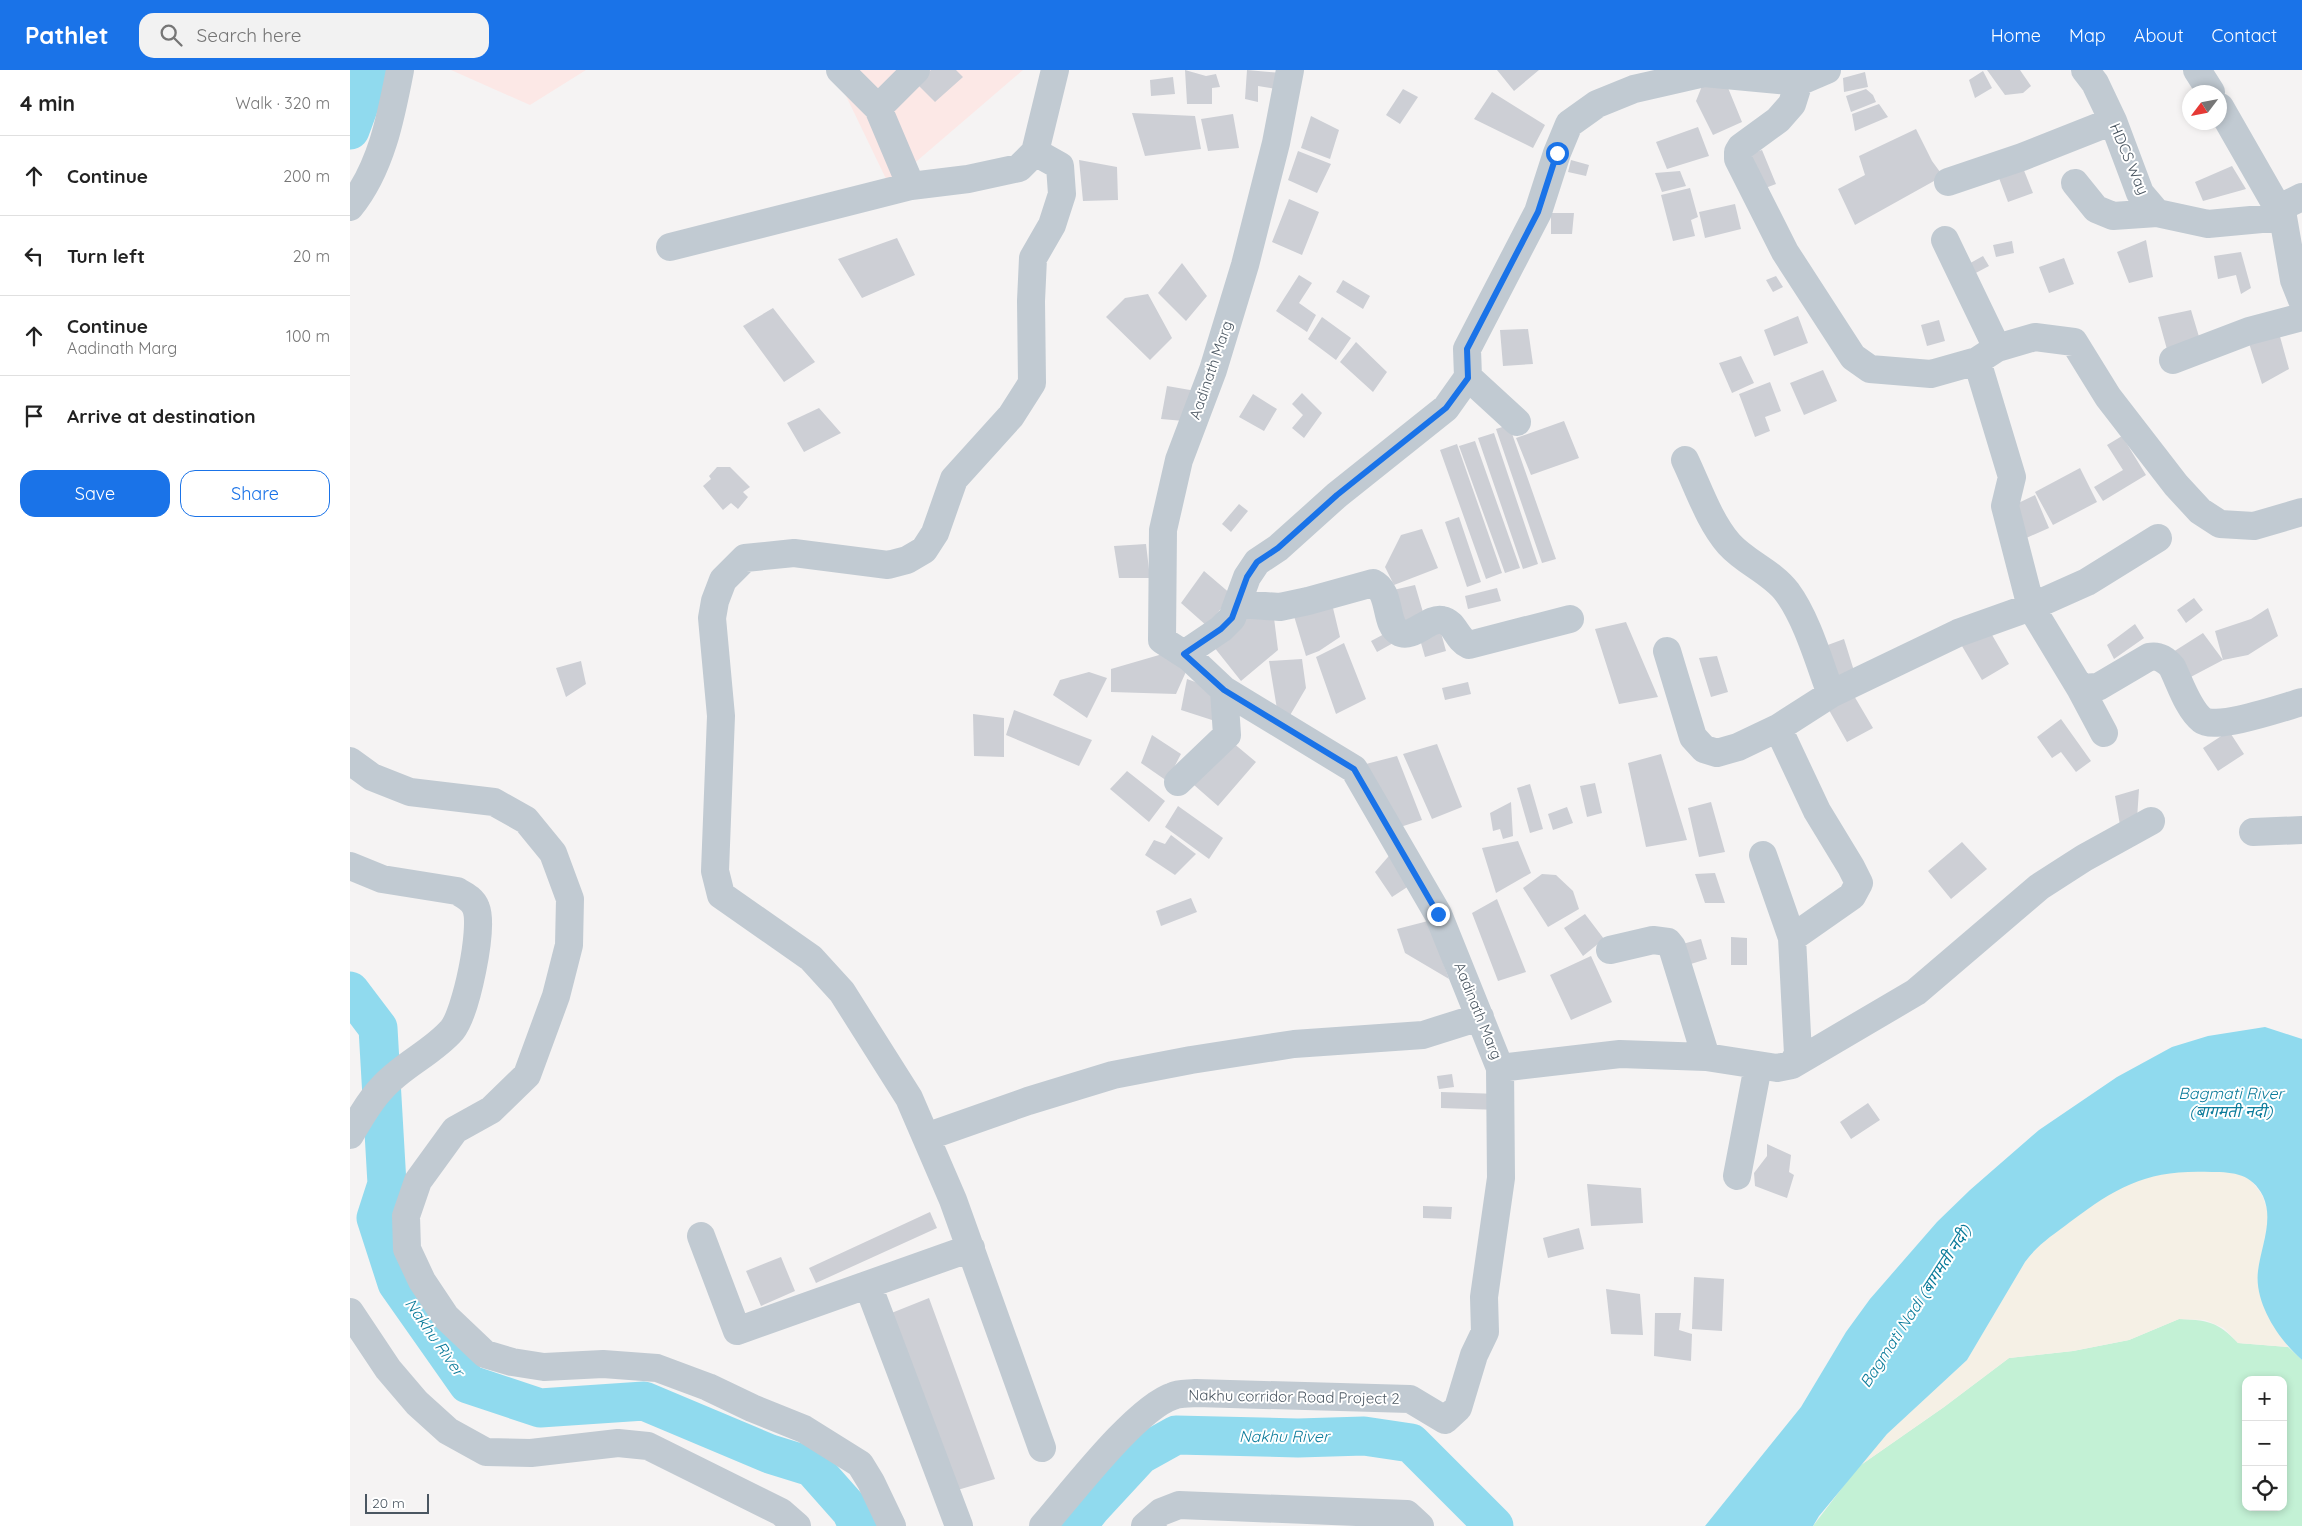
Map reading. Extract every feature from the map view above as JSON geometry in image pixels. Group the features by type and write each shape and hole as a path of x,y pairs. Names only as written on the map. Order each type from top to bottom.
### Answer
{"street":[{"path":"350,207 361,193 388,129 400,70"},
{"path":"840,70 878,108 911,186"},
{"path":"878,108 916,70"},
{"path":"670,247 911,186 968,179 1019,168 1036,152 1055,70"},
{"name":"Aadinath Marg","path":"1290,70 1276,143 1245,265 1213,370 1179,460 1163,530 1162,640 1187,656 1224,690 1354,769 1438,914 1500,1068 1501,1178 1484,1297 1485,1332 1474,1355 1458,1408 1444,1420"},
{"path":"1187,656 1232,618 1247,577 1257,562 1278,548 1337,495 1446,408 1468,378 1467,349 1538,212 1557,153 1569,124 1597,104 1634,89 1704,73 1731,73 1800,82 1827,70"},
{"name":"HDCS Way","path":"2086,70 2095,83 2113,120 2140,192 2157,213"},
{"path":"2197,70 2207,85"},
{"path":"1800,82 1792,104 1778,120 1741,147 1738,152 1738,159 1785,252 1835,332 1853,357 1870,368 1931,374 2035,336 2074,342 2097,382 2176,485 2200,510 2220,524 2254,526 2302,512"},
{"path":"2227,117 2288,207 2294,280 2302,300"},
{"path":"1948,182 2022,158 2113,120"},
{"path":"1036,152 1060,166 1062,194 1052,225 1033,258 1030,301 1032,383 1011,416 954,479 935,533 924,550 907,560 888,565 794,553 745,558 723,580 715,601 712,618 721,716 715,871 721,895 811,958 842,992 909,1098 953,1200 1042,1448"},
{"path":"2075,183 2096,209 2113,216 2157,213 2208,224 2288,207"},
{"path":"1945,240 1987,354 2012,477 2005,506 2031,607 2080,688 2104,733"},
{"path":"2173,360 2249,331 2302,317"},
{"path":"1468,378 1517,422"},
{"path":"1685,460 1716,524 1728,544 1769,575 1787,592 1799,612 1831,694"},
{"path":"1667,651 1693,737 1704,749 1717,753 1738,747 1778,728 1831,694 1958,633 2031,607 2087,582 2158,538"},
{"path":"1238,604 1280,607 1373,582 1379,586 1384,594 1394,626 1398,632 1406,634 1439,619 1445,620 1451,625 1460,641 1469,645 1570,619"},
{"path":"2080,688 2098,687 2148,657 2156,656 2167,661 2172,667 2196,713 2203,722 2218,725 2301,707"},
{"path":"1178,782 1227,736 1224,690"},
{"path":"1778,728 1817,811 1851,867 1859,884 1852,896 1792,938"},
{"path":"350,761 372,778 410,792 494,802 526,820 553,853 570,899 569,945 556,996 526,1075 491,1110 455,1130 418,1181 406,1216 407,1249 422,1281 446,1317 486,1354 512,1362 544,1367 603,1364 657,1368 708,1387 752,1408 804,1429 860,1464 871,1482 892,1526"},
{"path":"1500,1068 1620,1054 1706,1057 1777,1068 1792,1065 1916,992 2039,887 2084,858 2151,821"},
{"path":"2253,832 2302,830"},
{"path":"1763,855 1792,938 1798,1054 1792,1065"},
{"path":"350,866 382,879 457,891 468,896 476,907 479,934 470,982 454,1028 437,1044 418,1057 381,1088 350,1135"},
{"path":"1610,950 1653,940 1668,942 1672,947 1706,1057"},
{"path":"926,1137 1028,1101 1113,1075 1191,1060 1294,1044 1423,1035 1480,1017"},
{"path":"1737,1176 1758,1066"},
{"path":"701,1236 737,1331 970,1248"},
{"path":"868,1284 959,1526"},
{"path":"350,1312 388,1370 417,1404 448,1431 486,1452 531,1453 618,1443 648,1446 781,1512 797,1526"},
{"name":"Nakhu corridor Road Project 2","path":"1043,1526 1130,1427 1153,1406 1173,1395 1196,1393 1410,1399 1444,1420"},
{"path":"1145,1526 1161,1512 1179,1505 1406,1514 1420,1526"}],"shaded area":[{"path":"451,70 586,70 530,105"},
{"path":"826,70 1023,70 889,185 834,71"}],"green space":[{"path":"2179,1319 2205,1321 2218,1326 2238,1343 2288,1347 2302,1360 2302,1526 1813,1526 1858,1467 1944,1407 2009,1358 2073,1351 2129,1340"}],"sand":[{"path":"2186,1171 2235,1172 2250,1179 2262,1195 2269,1215 2258,1273 2266,1309 2288,1347 2238,1343 2224,1328 2205,1320 2179,1319 2129,1340 2073,1351 2009,1358 1944,1407 1858,1467 1887,1434 1967,1360 2025,1262 2046,1240 2074,1217 2120,1188 2146,1178"}],"water":[{"name":"Bagmati River (बागमती नदी)","path":"2265,1027 2302,1039 2302,1360 2293,1352 2277,1331 2264,1308 2260,1296 2258,1271 2266,1233 2267,1214 2266,1205 2259,1189 2248,1179 2228,1173 2170,1173 2152,1177 2120,1189 2104,1198 2051,1236 2035,1250 2025,1262 1967,1360 1887,1434 1819,1516 1813,1526 1705,1526 1801,1407 1846,1332 1870,1299 1937,1222 1970,1190 2039,1130 2117,1077 2172,1047 2208,1036"}],"building":[{"path":"931,70 956,70 963,77 935,102 916,83"},
{"path":"1185,70 1206,76 1216,74 1220,87 1212,88 1212,104 1187,104"},
{"path":"1247,70 1281,73 1283,90 1258,86 1258,102 1245,99"},
{"path":"1497,70 1539,70 1514,91"},
{"path":"1987,70 2020,70 2031,86 2023,93 2005,95"},
{"path":"1983,71 1992,88 1975,98 1969,80"},
{"path":"1865,72 1868,87 1844,92 1843,78"},
{"path":"1173,77 1175,94 1151,96 1150,80"},
{"path":"1726,83 1742,122 1713,135 1696,101 1702,86"},
{"path":"1403,89 1418,97 1400,124 1386,115"},
{"path":"1866,89 1873,95 1876,102 1851,112 1846,96"},
{"path":"1492,92 1545,125 1533,148 1474,119"},
{"path":"1879,104 1888,117 1855,131 1852,114"},
{"path":"1132,113 1195,116 1201,149 1145,156"},
{"path":"1233,114 1239,148 1208,151 1201,119"},
{"path":"1311,116 1339,130 1330,159 1301,148"},
{"path":"1698,127 1709,156 1667,169 1656,142"},
{"path":"1916,129 1932,161 1943,176 1855,225 1838,189 1865,175 1859,156"},
{"path":"1762,150 1776,184 1760,190 1744,156"},
{"path":"1298,151 1331,164 1317,193 1288,180"},
{"path":"1079,160 1117,167 1118,200 1083,201"},
{"path":"1571,160 1589,165 1586,176 1568,172"},
{"path":"2232,166 2246,189 2203,201 2195,182"},
{"path":"2023,168 2033,193 2008,202 1999,178"},
{"path":"1680,171 1686,186 1662,192 1655,173"},
{"path":"1690,188 1698,217 1691,220 1695,236 1673,241 1661,195"},
{"path":"1289,199 1319,212 1302,255 1272,242"},
{"path":"1735,204 1741,229 1705,238 1699,212"},
{"path":"1551,213 1574,213 1572,234 1551,234"},
{"path":"897,238 915,275 862,298 838,259"},
{"path":"2146,240 2153,277 2129,283 2117,252"},
{"path":"2012,241 2014,253 1996,257 1993,245"},
{"path":"2241,252 2251,288 2241,294 2236,275 2218,279 2214,256"},
{"path":"1983,256 1989,266 1970,276 1965,266"},
{"path":"2064,258 2074,284 2049,293 2039,267"},
{"path":"1182,263 1207,296 1186,321 1158,293"},
{"path":"1299,275 1312,283 1299,303 1316,315 1307,332 1276,311"},
{"path":"1776,276 1783,287 1773,292 1766,280"},
{"path":"1343,280 1370,296 1363,309 1336,292"},
{"path":"1148,294 1172,338 1150,360 1106,317 1125,298"},
{"path":"773,308 815,362 784,382 743,326"},
{"path":"2191,310 2200,340 2168,353 2158,317"},
{"path":"1798,316 1808,343 1774,356 1764,330"},
{"path":"1322,317 1351,338 1336,360 1308,339"},
{"path":"1939,320 1945,341 1927,346 1921,325"},
{"path":"1528,329 1533,364 1503,366 1500,330"},
{"path":"2279,333 2289,369 2262,384 2248,340"},
{"path":"1356,342 1387,372 1373,392 1340,362"},
{"path":"1741,356 1754,383 1732,393 1719,363"},
{"path":"1823,370 1837,401 1804,415 1790,383"},
{"path":"1770,382 1781,411 1765,417 1770,431 1755,437 1739,394"},
{"path":"1167,386 1196,391 1184,421 1161,419"},
{"path":"1302,393 1322,413 1304,438 1292,428 1303,415 1292,404"},
{"path":"1253,394 1277,409 1264,431 1239,417"},
{"path":"819,408 841,433 804,452 787,423"},
{"path":"1564,421 1579,458 1531,475 1516,438"},
{"path":"1509,425 1556,559 1542,563 1496,429"},
{"path":"1494,433 1538,564 1523,569 1478,438"},
{"path":"2122,436 2146,475 2103,501 2094,487 2123,470 2107,445"},
{"path":"1475,441 1520,568 1505,573 1459,446"},
{"path":"1457,444 1502,573 1486,579 1440,450"},
{"path":"717,467 730,467 750,487 743,492 748,497 738,509 731,503 723,510 703,486 711,479 709,476"},
{"path":"2080,468 2097,502 2053,525 2035,492"},
{"path":"2035,495 2049,528 2024,539 2010,507"},
{"path":"1239,504 1248,511 1231,532 1222,524"},
{"path":"1459,517 1481,582 1467,587 1445,522"},
{"path":"1422,529 1438,568 1394,585 1385,567 1401,535"},
{"path":"1146,544 1150,578 1119,578 1114,546"},
{"path":"1204,571 1232,595 1207,626 1181,603"},
{"path":"1415,585 1425,619 1400,627 1389,591"},
{"path":"1497,588 1501,601 1468,609 1465,596"},
{"path":"2194,598 2203,610 2186,623 2177,610"},
{"path":"1333,608 1340,637 1319,651 1306,656 1294,616"},
{"path":"2268,608 2278,636 2248,655 2223,660 2215,631 2251,619"},
{"path":"1273,610 1278,650 1241,681 1210,642 1250,611"},
{"path":"1626,622 1658,697 1619,704 1595,629"},
{"path":"2135,624 2144,638 2114,659 2107,645"},
{"path":"1988,628 2009,664 1982,680 1959,641"},
{"path":"1440,629 1446,651 1425,657 1419,636"},
{"path":"1390,631 1395,642 1377,652 1371,641"},
{"path":"2203,633 2223,660 2185,680 2173,652"},
{"path":"1844,639 1855,674 1829,680 1817,649"},
{"path":"1344,643 1366,699 1336,714 1316,657"},
{"path":"1166,653 1189,665 1176,694 1111,692 1111,669"},
{"path":"1717,656 1728,692 1711,697 1699,658"},
{"path":"1302,659 1306,688 1289,717 1277,709 1269,661"},
{"path":"581,661 586,684 566,697 556,668"},
{"path":"1089,672 1107,678 1087,718 1053,695 1060,680"},
{"path":"1187,679 1217,690 1212,720 1181,710"},
{"path":"1468,682 1471,694 1445,700 1442,688"},
{"path":"1850,689 1873,728 1847,742 1825,703"},
{"path":"1014,710 1092,740 1079,766 1006,735"},
{"path":"973,714 1004,718 1004,757 974,756"},
{"path":"2061,719 2091,761 2076,772 2061,752 2052,758 2037,737"},
{"path":"2229,731 2244,754 2218,771 2203,748"},
{"path":"1152,735 1181,754 1167,781 1141,763"},
{"path":"1232,742 1256,762 1218,806 1194,785"},
{"path":"1437,744 1462,807 1432,819 1403,754"},
{"path":"1661,754 1687,840 1646,847 1628,763"},
{"path":"1397,756 1422,820 1391,830 1366,764"},
{"path":"1127,771 1165,801 1149,822 1110,789"},
{"path":"1595,783 1602,813 1587,817 1580,786"},
{"path":"1530,784 1543,829 1530,833 1517,788"},
{"path":"2139,789 2137,819 2120,825 2115,796"},
{"path":"1511,802 1513,836 1503,839 1500,829 1493,831 1490,813"},
{"path":"1711,802 1725,852 1699,857 1688,808"},
{"path":"1178,806 1223,838 1209,859 1165,827"},
{"path":"1567,807 1573,823 1553,830 1548,814"},
{"path":"1171,835 1196,854 1175,875 1145,855 1154,840 1165,844"},
{"path":"1518,841 1531,873 1496,893 1482,848"},
{"path":"1962,842 1987,869 1951,899 1928,871"},
{"path":"1394,850 1415,882 1392,897 1375,872"},
{"path":"1715,873 1725,903 1705,903 1695,874"},
{"path":"1542,874 1556,875 1573,891 1579,909 1548,927 1523,888"},
{"path":"1191,898 1197,912 1161,926 1156,911"},
{"path":"1497,899 1526,972 1498,981 1472,913"},
{"path":"1585,914 1604,939 1583,956 1564,928"},
{"path":"1428,921 1449,979 1405,953 1397,929"},
{"path":"1731,937 1747,938 1747,965 1731,965"},
{"path":"1701,939 1707,959 1681,967 1675,946"},
{"path":"1591,956 1612,1002 1571,1020 1550,975"},
{"path":"1452,1074 1454,1087 1439,1089 1437,1076"},
{"path":"1441,1092 1499,1094 1499,1110 1441,1108"},
{"path":"1868,1103 1880,1120 1851,1139 1840,1122"},
{"path":"1767,1144 1791,1155 1789,1172 1794,1175 1787,1198 1755,1186 1754,1173 1767,1156"},
{"path":"1587,1184 1641,1188 1643,1223 1591,1226"},
{"path":"1423,1206 1452,1207 1451,1219 1423,1218"},
{"path":"930,1212 937,1228 816,1283 809,1268"},
{"path":"1579,1228 1584,1249 1548,1258 1543,1238"},
{"path":"781,1257 795,1291 761,1306 746,1271"},
{"path":"1694,1277 1724,1279 1722,1331 1692,1329"},
{"path":"1606,1289 1640,1294 1643,1335 1611,1334"},
{"path":"929,1298 995,1479 954,1491 889,1314"},
{"path":"1655,1313 1681,1313 1679,1330 1692,1334 1691,1361 1654,1356"}],"waterway":[{"name":"Nakhu River","path":"350,130 364,92 367,70"},
{"name":"Nakhu River","path":"350,991 378,1028 387,1184 376,1218 397,1283 468,1384 540,1408 644,1401 770,1454 812,1467 851,1511 858,1526"},
{"name":"Nakhu River","path":"1077,1526 1140,1455 1176,1435 1298,1438 1364,1436 1411,1443 1494,1526"}],"route":[{"path":"1438,914 1354,769 1224,690 1184,654 1221,629 1232,618 1247,577 1257,562 1278,548 1337,495 1446,408 1468,378 1467,349 1538,212 1557,153"}],"water label":[{"name":"Bagmati Nadi (बागमती नदी)","path":"1915,1306"}]}
